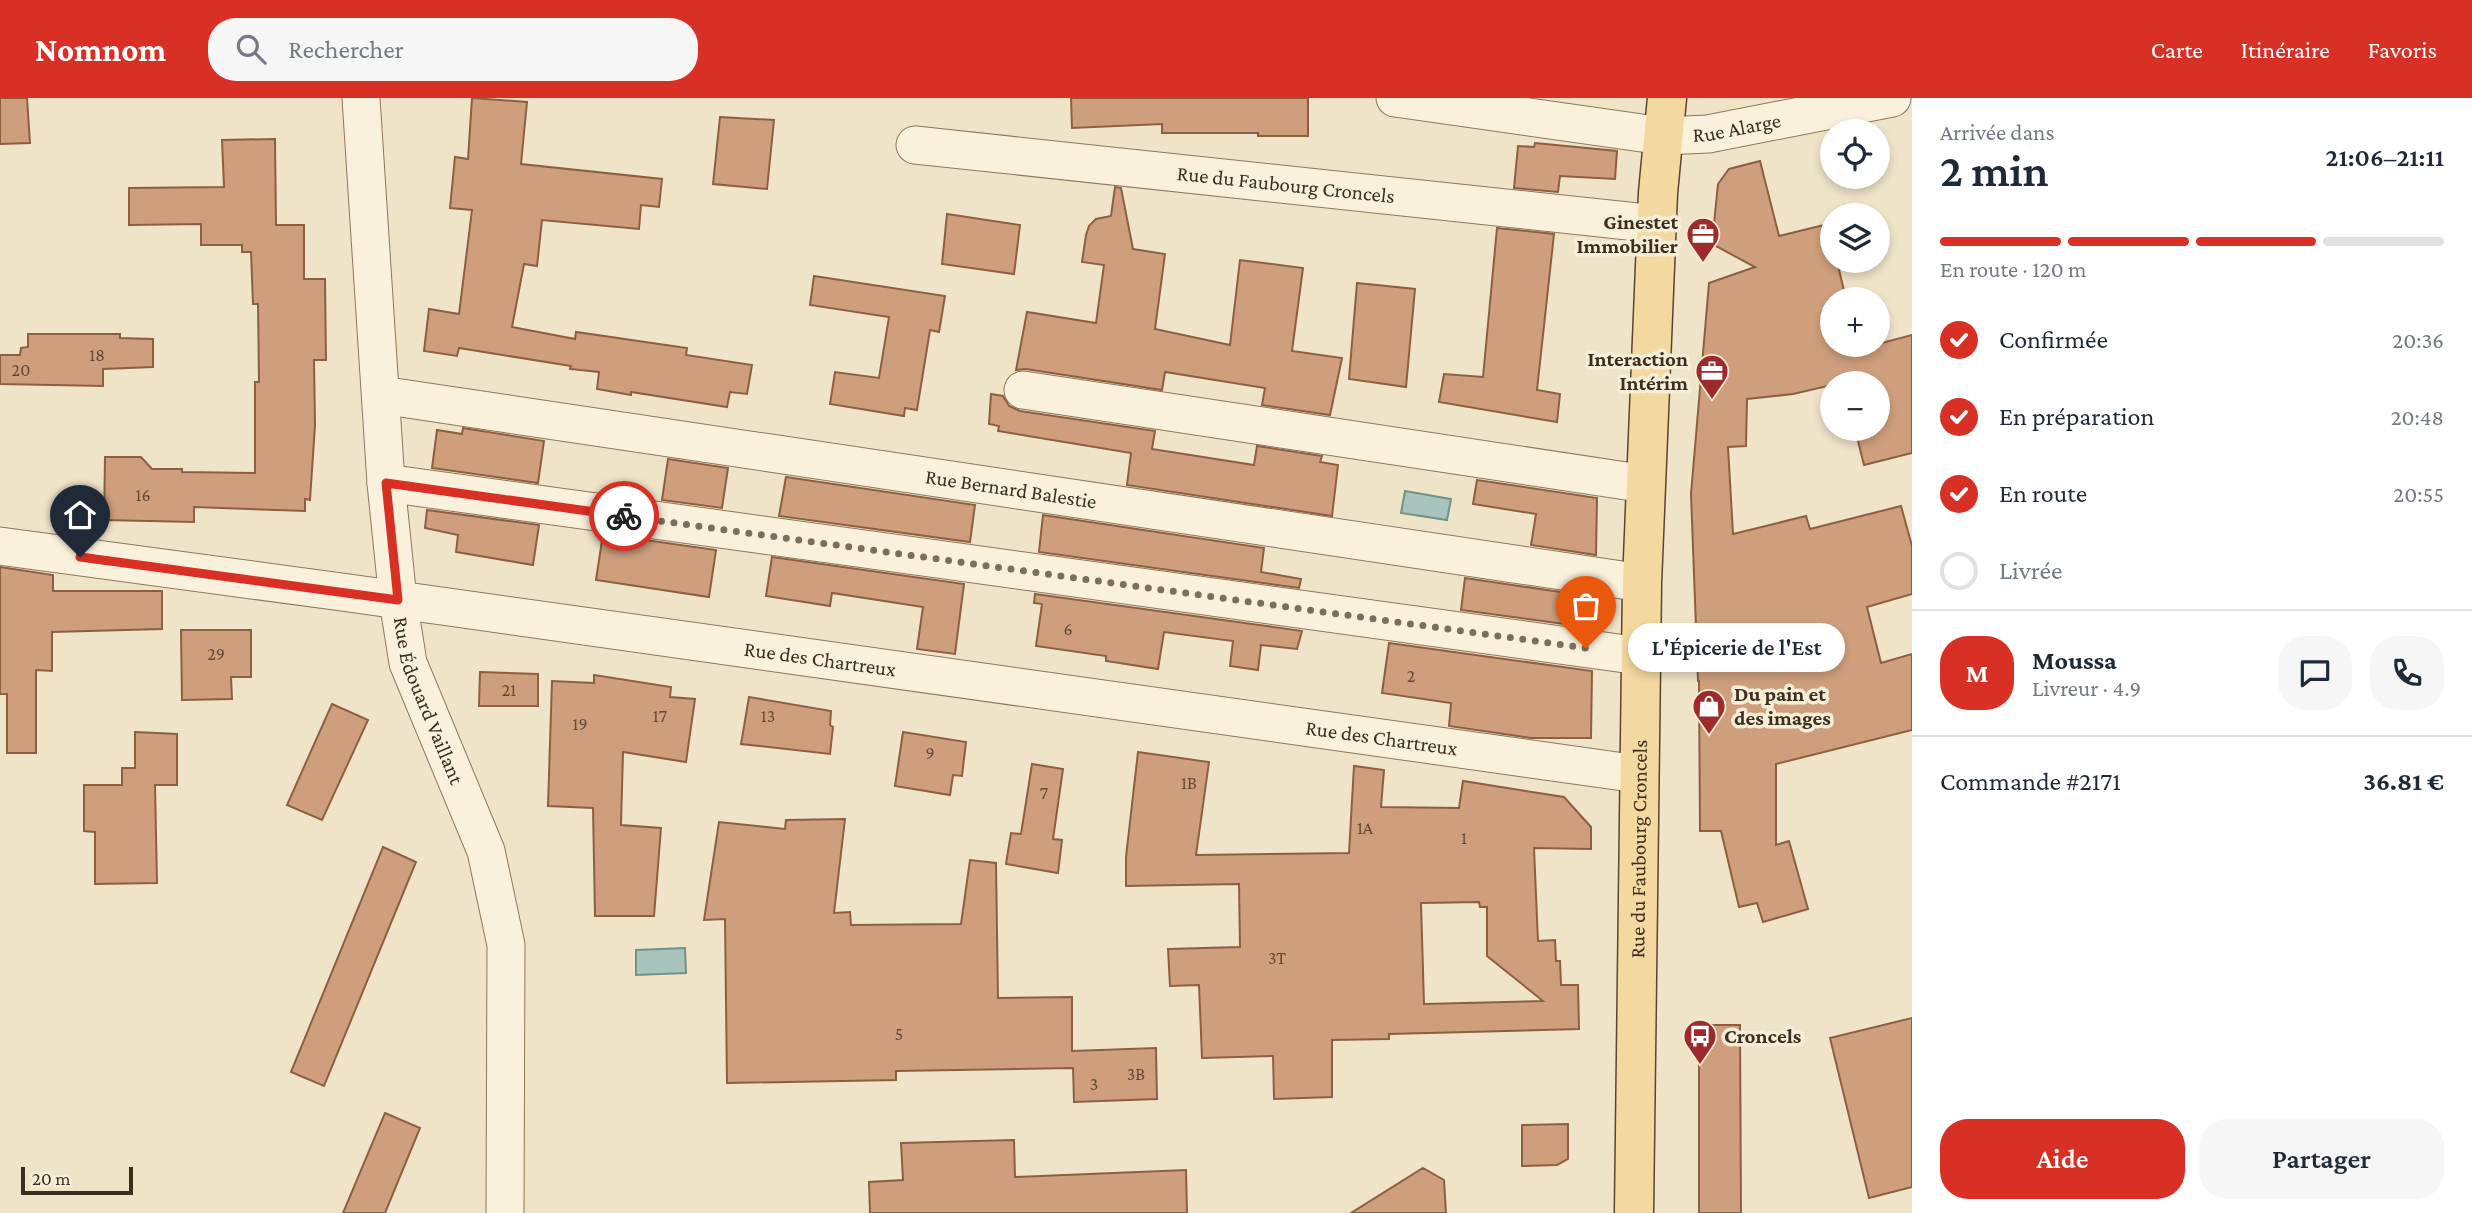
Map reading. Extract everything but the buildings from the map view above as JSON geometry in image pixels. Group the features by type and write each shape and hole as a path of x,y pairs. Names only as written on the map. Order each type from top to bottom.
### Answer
{"main road":[{"name":"Rue du Faubourg Croncels","path":"1634,1213 1642,583 1656,224 1667,98"}],"street":[{"name":"Rue Édouard Vaillant","path":"361,98 386,483 398,600 408,663 486,851 506,945 505,1213"},
{"name":"Rue Alarge","path":"1395,98 1663,136 1708,134 1892,98"},
{"name":"Rue du Faubourg Croncels","path":"915,145 1656,224"},
{"path":"1023,390 1646,484"},
{"name":"Rue Bernard Balestie","path":"382,395 1642,583"},
{"path":"386,483 1640,656"},
{"name":"Rue des Chartreux","path":"0,547 398,600 1638,774"}],"water":[{"path":"1405,491 1451,499 1447,520 1401,513"},
{"path":"685,948 686,973 636,975 636,950"}],"way so far":[{"path":"624,516 1586,648"}],"place":[{"name":"Ginestet Immobilier","path":"1703,264"},
{"name":"Interaction Intérim","path":"1712,401"},
{"name":"L'Épicerie de l'Est","path":"1586,648"},
{"name":"Du pain et des images","path":"1709,736"},
{"name":"Croncels","path":"1700,1066"}],"route":[{"path":"80,557 398,600 386,483 624,516"}]}
